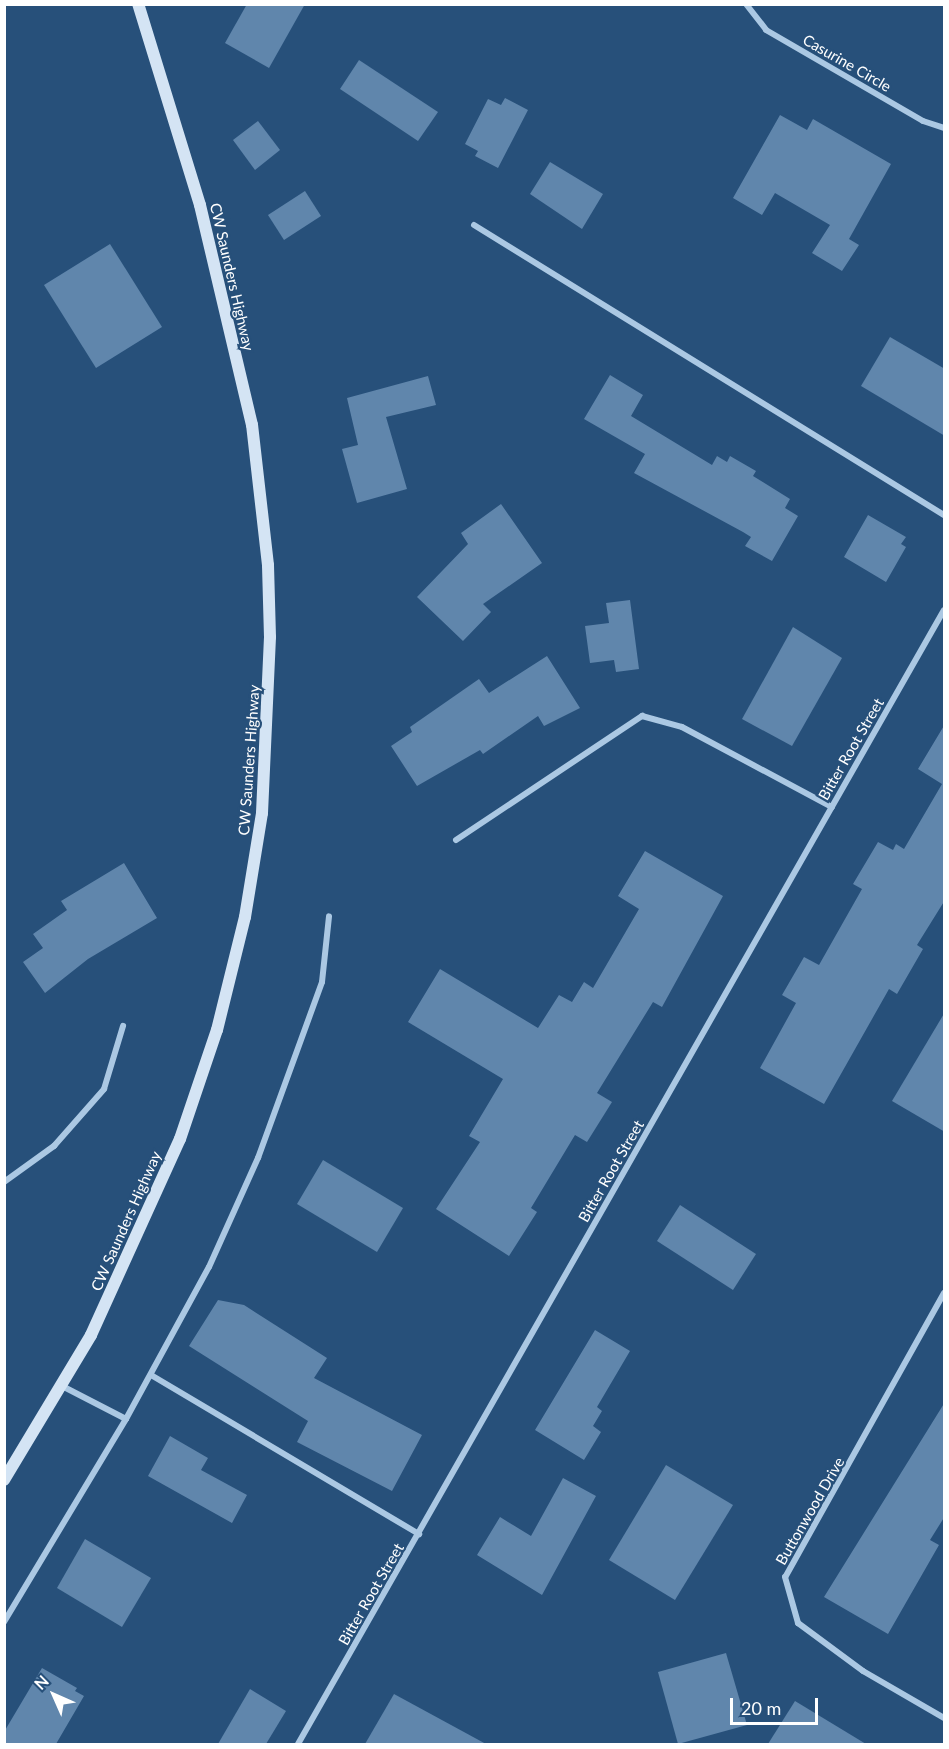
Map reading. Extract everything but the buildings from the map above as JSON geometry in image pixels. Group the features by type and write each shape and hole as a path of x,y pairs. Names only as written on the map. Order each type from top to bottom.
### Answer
{"main road":[{"name":"CW Saunders Highway","path":"4,1480 91,1335 180,1139 217,1030 249,894 262,813 270,708 268,565 252,425 200,206 138,4"}],"street":[{"name":"Casurine Circle","path":"747,4 766,30 923,121 945,128"},
{"path":"474,225 945,515"},
{"name":"Bitter Root Street","path":"298,1744 945,610"},
{"path":"456,840 642,716 682,727 832,807"},
{"path":"4,1622 126,1419 209,1267 282,1097 322,982 329,916"},
{"path":"4,1182 54,1146 104,1089 123,1026"},
{"name":"Buttonwood Drive","path":"945,1293 785,1577 798,1623 863,1671 945,1718"},
{"path":"151,1375 419,1534"},
{"path":"62,1386 126,1419"}]}
